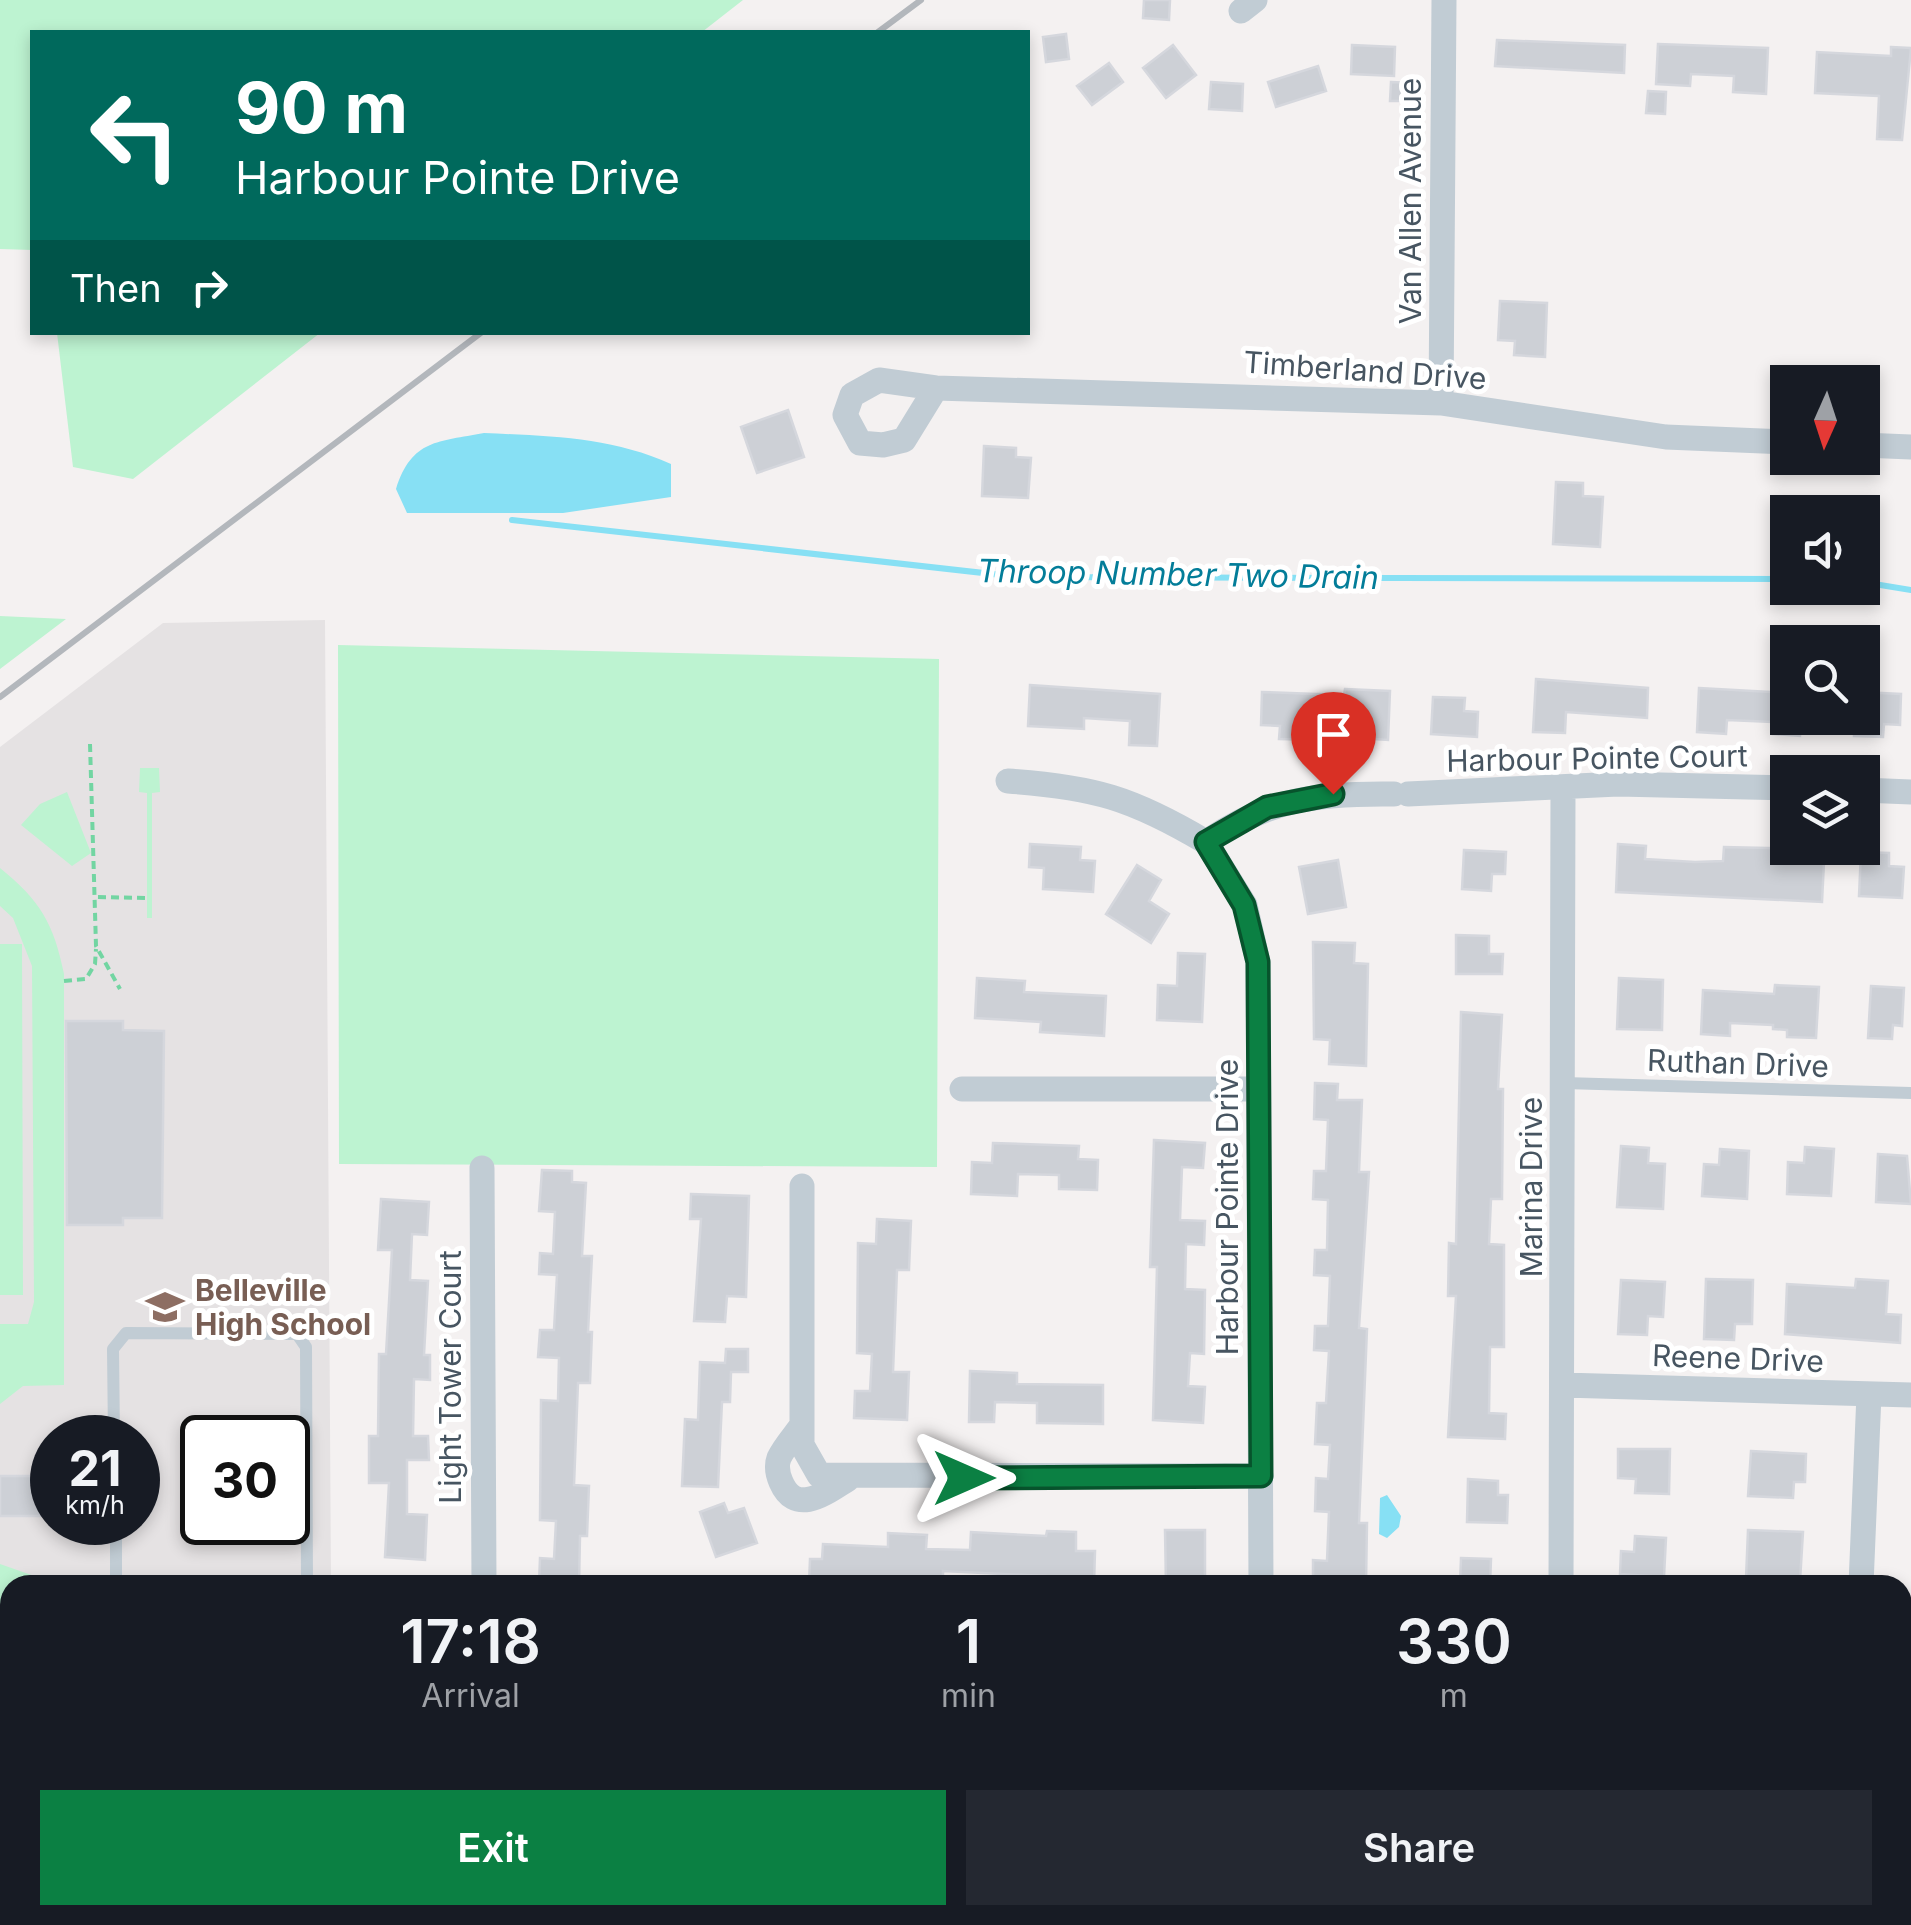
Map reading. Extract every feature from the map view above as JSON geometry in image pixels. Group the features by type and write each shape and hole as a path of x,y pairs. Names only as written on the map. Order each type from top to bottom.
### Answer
{"street":[{"name":"Van Allen Avenue","path":"1440,403 1444,0"},
{"name":"Timberland Drive","path":"936,388 1440,403 1666,437 1770,441"},
{"path":"1880,446 1911,447"},
{"path":"1008,781 1106,792 1155,812 1206,842"},
{"name":"Harbour Pointe Court","path":"1206,842 1267,807 1302,798 1563,790 1618,784 1770,788"},
{"name":"Marina Drive","path":"1562,1575 1563,790"},
{"path":"1880,791 1911,792"},
{"name":"Harbour Pointe Drive","path":"1206,842 1244,905 1258,962 1261,1575"},
{"path":"962,1089 1258,1089"},
{"name":"Light Tower Court","path":"482,1168 484,1575"},
{"path":"802,1186 802,1424 804,1455 819,1476 1261,1476"},
{"name":"Reene Drive","path":"1563,1385 1911,1395"},
{"path":"1861,1575 1868,1394"},
{"path":"802,1424 779,1458 778,1475 786,1491 794,1499 810,1501 848,1479"}],"lane":[{"name":"Ruthan Drive","path":"1564,1084 1911,1093"},
{"path":"114,1415 113,1349 126,1334 297,1334 306,1347 307,1575"},
{"path":"116,1545 116,1575"}],"path":[{"path":"64,981 86,979 94,964 96,946 98,896 90,744"},
{"path":"89,849 95,844"},
{"path":"98,896 147,898"},
{"path":"96,946 120,988"}],"shaded area":[{"name":"Belleville High School","path":"325,620 331,1575 0,1575 0,747 163,623"}],"green space":[{"path":"0,0 743,0 705,30 30,30 30,250 0,249"},
{"path":"57,335 317,335 133,479 73,467"},
{"path":"0,616 66,619 0,669"},
{"path":"338,645 939,659 937,1167 339,1164"},
{"path":"140,768 159,768 160,792 152,793 152,918 147,918 147,793 139,792"},
{"path":"67,792 91,853 72,866 21,825 40,804"},
{"path":"0,868 43,914 64,974 64,1385 23,1386 0,1404 0,1324 28,1324 34,1302 32,966 13,918 0,906"},
{"path":"0,944 22,944 23,1295 0,1295"},
{"path":"0,1564 31,1575 0,1575"}],"water":[{"path":"484,433 580,440 648,455 671,464 671,497 563,513 407,513 396,489 410,460 440,441"},
{"path":"1387,1495 1401,1516 1399,1527 1387,1538 1379,1534 1380,1498"}],"building":[{"path":"1144,0 1170,0 1169,20 1143,18"},
{"path":"1066,34 1069,59 1046,62 1043,37"},
{"path":"1497,40 1625,45 1624,73 1495,66"},
{"path":"1658,44 1768,48 1766,94 1733,92 1734,76 1691,74 1690,86 1656,84"},
{"path":"1173,45 1196,75 1166,98 1143,68"},
{"path":"1352,45 1395,47 1394,76 1351,74"},
{"path":"1891,47 1911,48 1902,140 1877,139 1879,96 1815,93 1817,52 1891,56"},
{"path":"1109,63 1123,82 1092,105 1077,86"},
{"path":"1318,66 1326,91 1276,107 1268,82"},
{"path":"1211,82 1243,84 1242,111 1209,109"},
{"path":"1391,82 1412,83 1411,101 1390,101"},
{"path":"1648,91 1666,92 1665,114 1646,113"},
{"path":"1500,301 1547,303 1545,357 1514,355 1515,341 1498,340"},
{"path":"788,410 804,457 757,473 741,427"},
{"path":"984,446 1016,448 1016,457 1031,458 1028,498 982,496"},
{"path":"1556,482 1583,483 1583,496 1603,497 1600,547 1553,544"},
{"path":"1536,679 1648,688 1647,718 1566,712 1565,733 1533,732"},
{"path":"1030,685 1160,694 1157,746 1129,745 1130,721 1084,718 1084,729 1028,726"},
{"path":"1699,688 1770,692 1770,722 1727,720 1726,734 1697,732"},
{"path":"1345,689 1390,691 1388,740 1358,738 1359,725 1317,722 1316,740 1279,739 1280,726 1261,725 1262,692 1344,695"},
{"path":"1880,693 1901,694 1900,725 1884,724 1883,737 1854,736 1880,735"},
{"path":"1433,697 1465,698 1464,711 1478,712 1477,737 1431,734"},
{"path":"1030,844 1081,847 1080,860 1095,861 1093,892 1043,889 1044,868 1029,867"},
{"path":"1618,844 1646,846 1645,859 1723,861 1724,847 1770,848 1770,865 1824,865 1822,902 1616,892"},
{"path":"1464,850 1506,852 1505,874 1492,874 1491,891 1462,889"},
{"path":"1880,853 1889,853 1889,866 1904,867 1902,898 1859,896 1860,865 1880,865"},
{"path":"1338,860 1346,907 1308,914 1299,867"},
{"path":"1137,865 1161,880 1149,901 1169,914 1151,943 1106,914"},
{"path":"1456,935 1489,936 1489,954 1503,954 1502,974 1456,974"},
{"path":"1313,942 1355,943 1354,963 1368,964 1366,1066 1329,1064 1330,1040 1314,1039"},
{"path":"1178,953 1205,954 1202,1022 1157,1020 1158,985 1177,986"},
{"path":"977,978 1025,981 1024,992 1106,996 1104,1036 1040,1032 1041,1022 975,1018"},
{"path":"1619,978 1663,980 1662,1030 1617,1029"},
{"path":"1775,985 1819,987 1816,1038 1787,1037 1787,1030 1773,1029 1773,1025 1730,1023 1730,1036 1701,1034 1703,990 1774,994"},
{"path":"1871,986 1904,988 1902,1026 1893,1025 1892,1039 1868,1038"},
{"path":"1461,1012 1502,1015 1498,1089 1503,1089 1502,1199 1491,1199 1489,1244 1504,1245 1504,1347 1490,1347 1489,1413 1506,1414 1505,1439 1448,1437 1456,1296 1448,1296 1449,1243 1456,1244"},
{"path":"66,1021 123,1021 123,1030 164,1031 162,1218 123,1218 123,1225 67,1225"},
{"path":"1315,1083 1338,1084 1337,1100 1362,1100 1359,1172 1369,1172 1359,1328 1367,1329 1359,1523 1367,1523 1366,1575 1313,1575 1313,1560 1327,1561 1329,1512 1315,1511 1316,1478 1328,1479 1330,1445 1315,1444 1317,1403 1326,1403 1329,1351 1314,1350 1315,1326 1328,1326 1330,1276 1314,1275 1315,1250 1327,1250 1328,1200 1313,1199 1314,1171 1326,1171 1328,1120 1314,1119"},
{"path":"1154,1140 1205,1143 1203,1168 1182,1167 1180,1220 1205,1221 1204,1245 1186,1244 1185,1289 1205,1290 1204,1354 1190,1353 1188,1386 1205,1387 1203,1423 1153,1420 1157,1267 1150,1267"},
{"path":"993,1143 1079,1146 1078,1159 1098,1160 1097,1190 1059,1189 1059,1175 1018,1174 1017,1196 971,1194 972,1162 992,1163"},
{"path":"1621,1146 1649,1148 1648,1163 1665,1164 1663,1209 1617,1207"},
{"path":"1805,1147 1834,1149 1831,1196 1787,1194 1788,1162 1804,1163"},
{"path":"1720,1149 1749,1151 1747,1199 1702,1196 1704,1164 1719,1165"},
{"path":"1878,1154 1907,1156 1911,1204 1876,1202"},
{"path":"542,1170 572,1171 572,1182 586,1183 582,1256 592,1256 588,1332 592,1332 590,1383 578,1383 574,1485 589,1486 587,1536 580,1536 579,1575 539,1575 540,1558 554,1559 556,1521 540,1520 541,1400 558,1401 559,1358 538,1357 540,1330 554,1330 557,1275 539,1274 540,1253 553,1254 555,1212 539,1211"},
{"path":"691,1194 749,1196 746,1297 727,1296 725,1322 694,1321 701,1219 690,1219"},
{"path":"381,1199 429,1202 427,1235 412,1234 410,1280 428,1281 424,1355 430,1355 430,1380 414,1379 413,1436 428,1436 429,1460 407,1460 407,1514 427,1515 425,1560 385,1557 389,1483 369,1483 369,1436 378,1436 379,1354 386,1354 392,1250 378,1250"},
{"path":"877,1219 911,1221 909,1270 897,1270 893,1372 909,1372 907,1420 854,1418 855,1391 870,1391 872,1354 857,1353 858,1243 876,1244"},
{"path":"1706,1279 1753,1280 1752,1324 1735,1324 1734,1340 1704,1339"},
{"path":"1856,1279 1888,1281 1886,1314 1901,1315 1900,1343 1785,1334 1787,1284 1855,1288"},
{"path":"1621,1280 1665,1282 1663,1317 1648,1316 1647,1335 1618,1334"},
{"path":"726,1349 748,1349 748,1372 731,1372 730,1402 722,1402 718,1487 682,1486 685,1419 698,1420 700,1362 725,1363"},
{"path":"970,1371 1017,1373 1017,1384 1103,1385 1103,1424 1037,1423 1037,1403 995,1402 994,1422 969,1422"},
{"path":"1618,1449 1670,1449 1669,1494 1635,1493 1636,1479 1618,1478"},
{"path":"1751,1451 1806,1454 1805,1482 1794,1482 1793,1498 1748,1496"},
{"path":"0,1476 30,1476 30,1516 0,1516"},
{"path":"1468,1479 1498,1481 1498,1495 1508,1495 1507,1523 1467,1522"},
{"path":"724,1503 728,1513 744,1508 757,1543 716,1557 700,1512"},
{"path":"1165,1530 1205,1530 1205,1575 1166,1575"},
{"path":"1748,1530 1803,1532 1800,1575 1746,1575"},
{"path":"1047,1531 1076,1532 1076,1551 1095,1551 1094,1575 943,1571 943,1575 809,1575 810,1559 822,1559 823,1544 888,1547 888,1533 927,1535 926,1549 970,1550 971,1532 1046,1536"},
{"path":"1635,1536 1666,1538 1664,1575 1620,1574 1621,1551 1634,1552"},
{"path":"1461,1558 1491,1559 1490,1575 1460,1575"}],"waterway":[{"name":"Throop Number Two Drain","path":"512,520 1019,577 1770,579"},
{"name":"Throop Number Two Drain","path":"1880,585 1911,590"}],"railway":[{"path":"881,30 921,0"},
{"path":"0,697 478,335"}],"place":[{"name":"Belleville High School","path":"165,1307"}],"route":[{"path":"964,1478 1261,1476 1258,962 1244,905 1206,842 1267,807 1333,794"}]}
